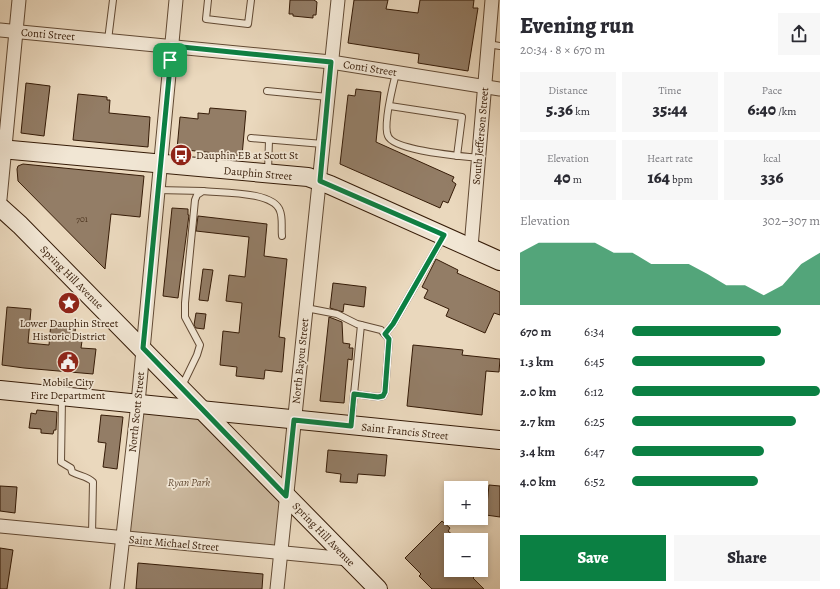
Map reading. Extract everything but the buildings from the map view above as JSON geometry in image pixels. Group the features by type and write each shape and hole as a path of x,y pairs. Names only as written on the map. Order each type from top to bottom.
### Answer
{"street":[{"path":"0,200 3,149 19,0"},
{"name":"North Scott Street","path":"117,589 138,403 176,0"},
{"name":"North Bayou Street","path":"277,589 338,0"},
{"name":"South Jefferson Street","path":"471,247 484,87 494,45 492,0"},
{"name":"Conti Street","path":"0,30 331,62 500,89"},
{"name":"Dauphin Street","path":"3,149 308,177 444,235 500,261"},
{"name":"Spring Hill Avenue","path":"0,207 20,225 143,348 378,589"},
{"name":"Saint Francis Street","path":"0,390 500,440"},
{"name":"Saint Michael Street","path":"0,526 348,559"}],"lane":[{"path":"108,40 113,0"},
{"path":"208,0 206,19 248,24 251,0"},
{"path":"396,72 387,125 388,136 392,142 411,148 478,158"},
{"path":"267,91 328,97"},
{"path":"390,106 462,116 457,156"},
{"path":"251,138 323,144"},
{"path":"268,174 269,140"},
{"path":"157,190 203,191 258,196 274,202 280,211 282,236"},
{"path":"181,387 197,355 200,345 185,317 185,303 195,200 197,195 203,191"},
{"path":"385,334 393,324 444,235"},
{"path":"306,308 338,314 361,325 381,330 389,339 385,392 383,396 378,397 354,394"},
{"path":"351,426 361,325"},
{"path":"62,396 60,462 71,468 72,472 79,476 86,477 93,482 92,535"}],"green space":[{"name":"Ryan Park","path":"138,403 204,410 286,496 280,552 122,538"}],"place":[{"name":"Dauphin EB at Scott St","path":"181,155"},
{"name":"Lower Dauphin Street Historic District","path":"69,303"},
{"name":"Mobile City Fire Department","path":"68,362"}],"route":[{"path":"172,46 331,62 320,181 444,235 393,324 385,334 389,339 385,392 383,396 378,397 354,394 351,426 294,420 286,496 143,348 170,60 172,46"}]}
